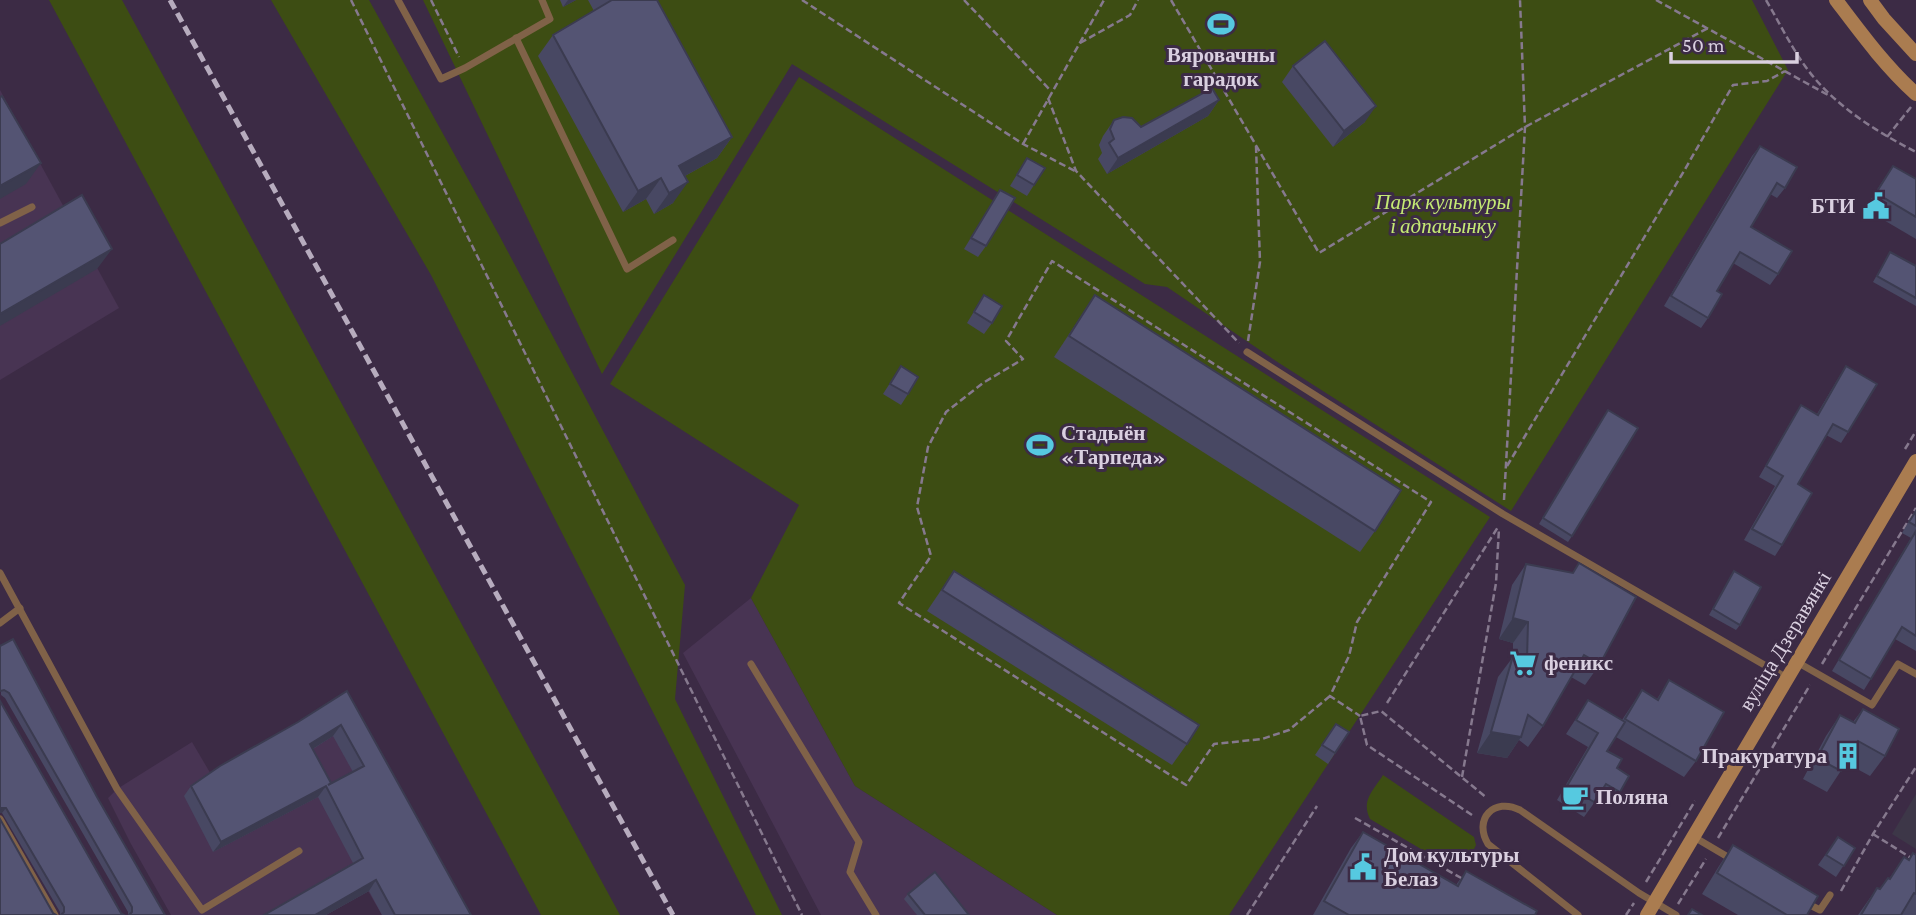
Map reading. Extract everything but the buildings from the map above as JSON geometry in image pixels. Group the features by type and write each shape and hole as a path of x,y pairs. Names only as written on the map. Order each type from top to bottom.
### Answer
{"street":[{"path":"1836,0 1866,41 1895,75 1916,94"},
{"path":"1870,0 1916,54"},
{"name":"вуліца Дзеравянкі","path":"1651,909 1916,461"}],"lane":[{"path":"398,0 441,79 550,19 542,0"},
{"path":"516,38 627,269 673,240"},
{"path":"0,223 32,207"},
{"path":"1247,352 1503,513 1787,679"},
{"path":"0,573 117,789 202,910 299,851"},
{"path":"0,623 20,608"},
{"path":"1797,662 1872,705 1898,664 1916,674"},
{"path":"751,664 859,842 850,872 876,915"},
{"path":"1578,915 1488,844 1484,837 1483,822 1498,806 1513,806 1520,810 1651,909 1674,914"},
{"path":"0,819 55,915"},
{"path":"1694,837 1736,862"},
{"path":"1796,897 1820,911 1830,895"}],"path":[{"path":"351,0 802,915"},
{"path":"431,0 465,68"},
{"path":"802,0 1023,144 1076,171 1247,352"},
{"path":"964,0 1052,91"},
{"path":"1023,144 1104,0"},
{"path":"1079,44 1130,15 1138,0"},
{"path":"1171,0 1319,253 1525,127 1708,28"},
{"path":"1503,513 1525,127 1520,0"},
{"path":"1656,0 1831,97 1887,137 1916,152"},
{"path":"1766,0 1805,66 1831,97"},
{"path":"1506,468 1733,85 1767,81 1784,71"},
{"path":"1048,98 1076,171"},
{"path":"1887,137 1916,101"},
{"path":"1247,352 1260,262 1256,145"},
{"path":"1052,261 1431,502 1357,622 1349,656 1330,696 1289,730 1262,738 1214,744 1186,785 899,603 931,556 917,507 928,447 946,412 983,383 1023,359 1006,341 1052,261"},
{"path":"1674,914 1916,508"},
{"path":"1387,703 1500,525 1496,583 1462,777"},
{"path":"1330,696 1360,716 1367,745 1483,822"},
{"path":"1360,716 1381,711 1498,806"},
{"path":"1840,892 1916,767"},
{"path":"1247,915 1317,806"},
{"path":"1355,818 1470,883"},
{"path":"1873,834 1916,861"}],"shaded area":[{"path":"0,90 119,308 0,380"},
{"path":"751,598 855,786 1057,915 821,915 683,653"},
{"path":"339,702 457,915 382,915 368,891 326,915 171,915 108,798 117,789 192,742 212,776"},
{"path":"1916,794 1916,849 1892,834"}],"green space":[{"path":"49,0 122,0 620,915 541,915"},
{"path":"271,0 369,0 499,235 685,585 675,699 782,915 756,915 431,275"},
{"name":"Парк культуры і адпачынку","path":"423,0 1752,0 1788,70 1511,511 1279,363 1167,287 1145,284 792,64 602,374"},
{"name":"Стадыён «Тарпеда»","path":"799,77 1490,517 1229,915 1057,915 855,786 751,598 799,505 610,384"},
{"path":"1383,775 1474,837 1476,845 1473,851 1468,856 1438,859 1370,819 1368,801"}],"railway":[{"path":"170,0 673,915"}],"place":[{"name":"Вяровачны гарадок","path":"1221,24"},
{"name":"БТИ","path":"1876,206"},
{"name":"Стадыён «Тарпеда»","path":"1040,445"},
{"name":"феникс","path":"1523,663"},
{"name":"Пракуратура","path":"1848,756"},
{"name":"Поляна","path":"1575,797"},
{"name":"Дом культуры Белаз","path":"1363,867"}]}
